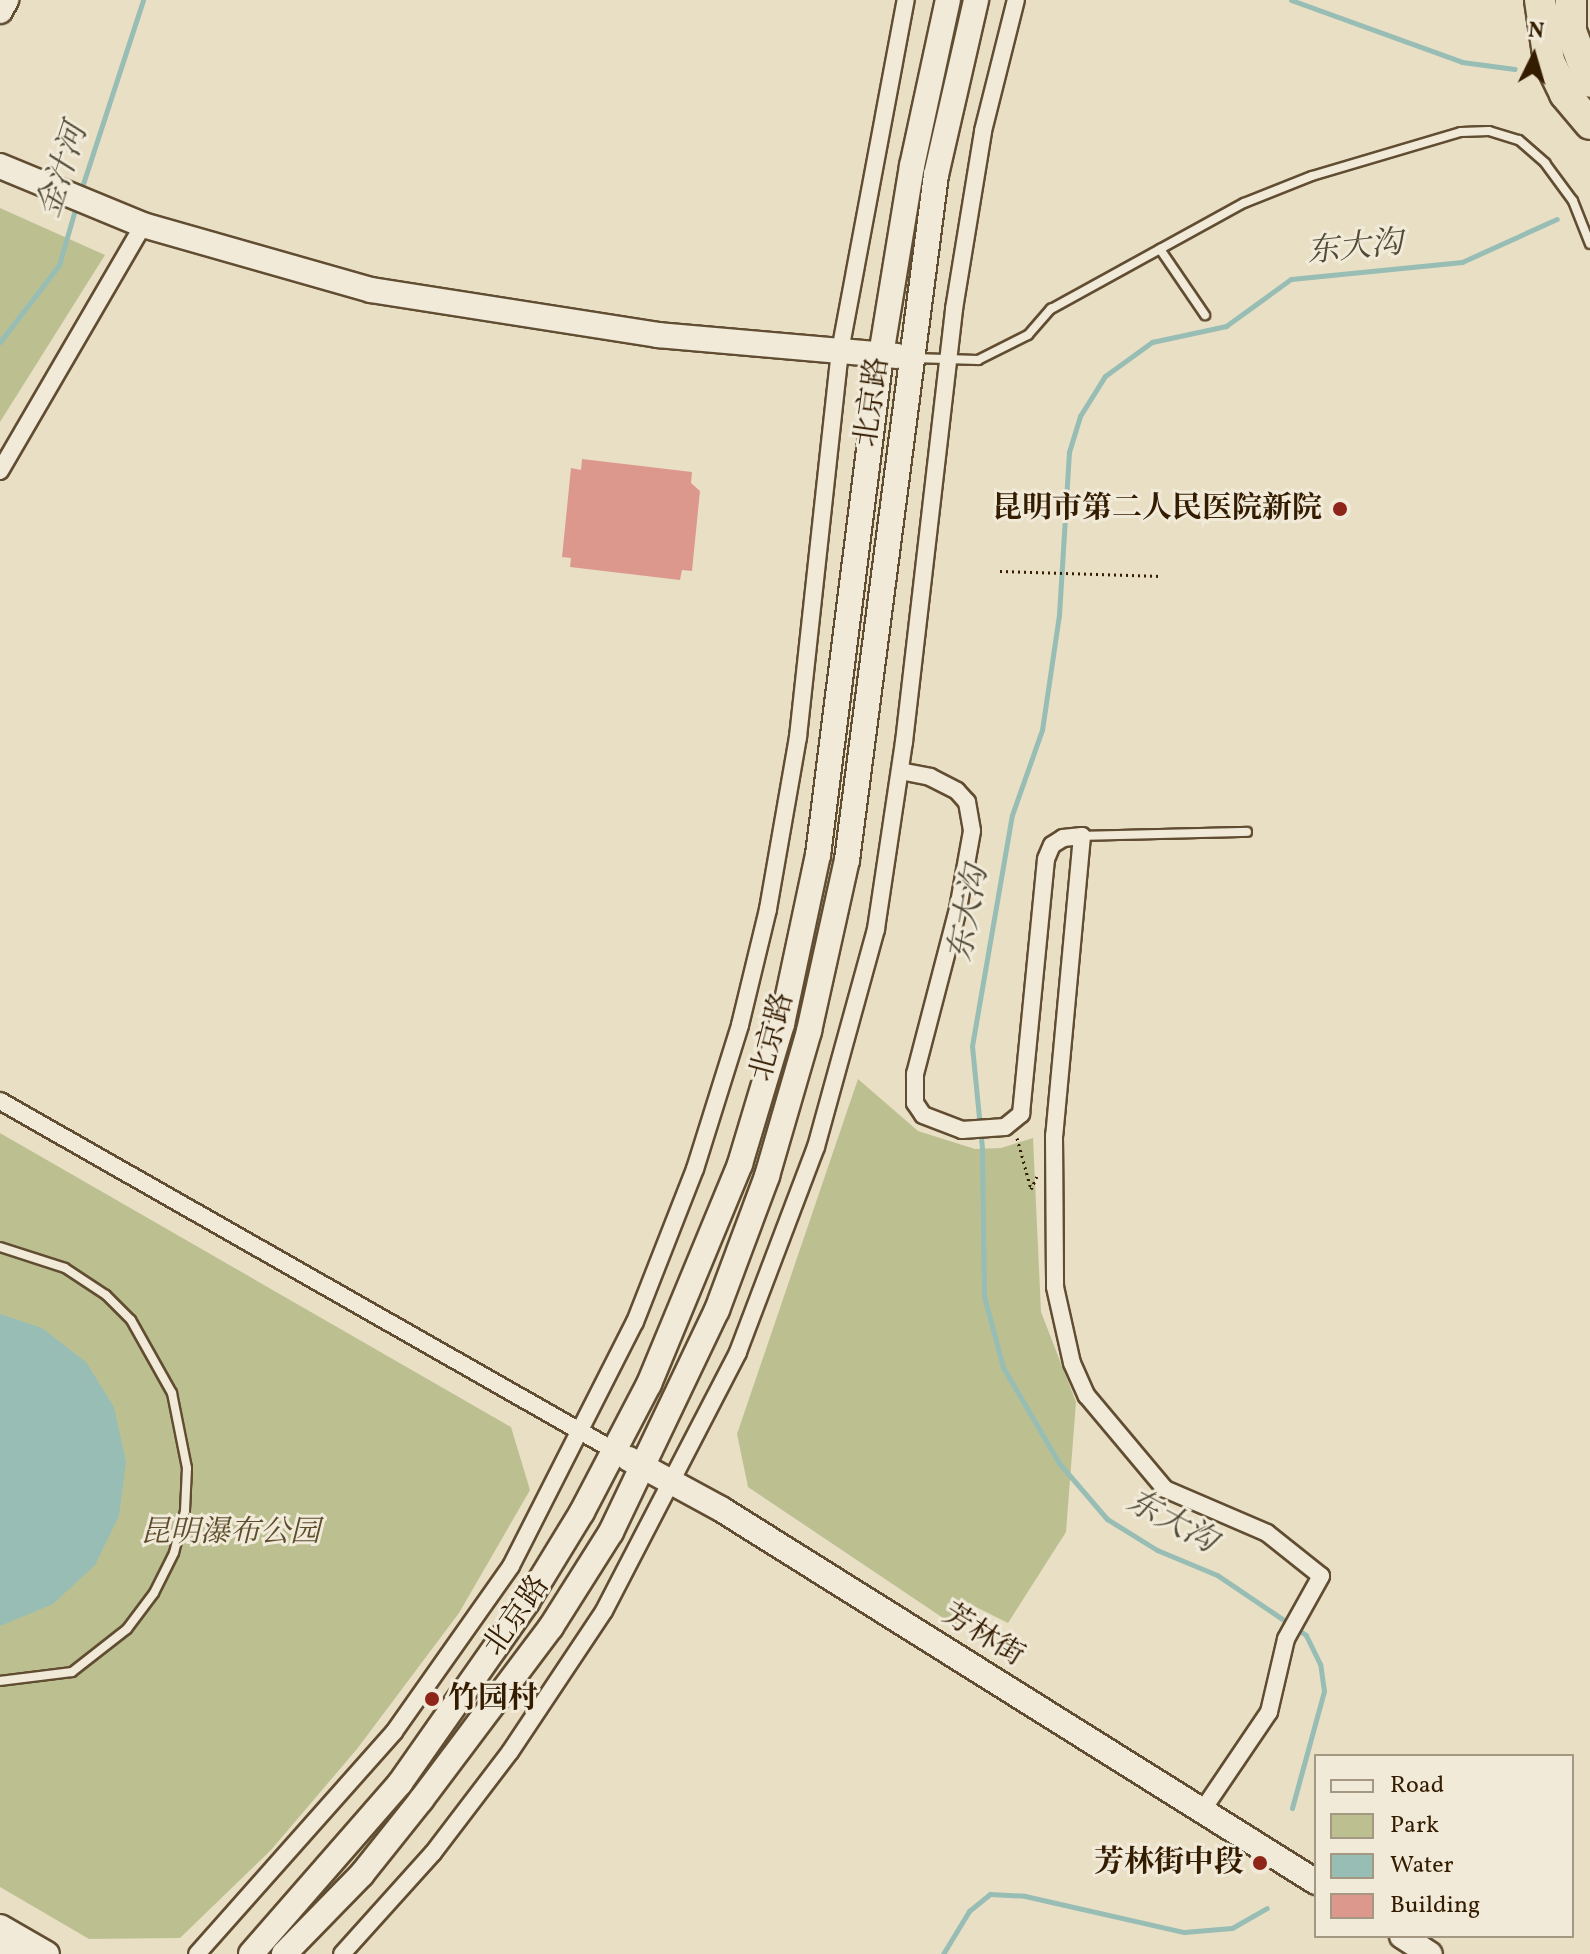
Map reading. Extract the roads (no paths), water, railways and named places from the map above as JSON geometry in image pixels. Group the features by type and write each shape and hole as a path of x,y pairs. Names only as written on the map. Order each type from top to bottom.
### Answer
{"highway":[{"path":"1540,0 1549,61 1565,94 1590,124"},
{"path":"1571,0 1571,31 1590,82"}],"main road":[{"path":"0,11 6,0"},
{"name":"北京路","path":"251,1954 341,1855 471,1688 582,1512 649,1384 740,1164 800,952 839,713 881,355 912,166 948,0"},
{"name":"北京路","path":"284,1954 362,1874 502,1694 611,1532 717,1310 767,1176 809,1031 847,860 936,175 976,0"},
{"path":"0,166 89,206 143,225 259,262 386,292 658,335 911,358"},
{"name":"芳林街","path":"613,1450 673,1484 1314,1881"},
{"path":"0,1927 47,1954"},
{"path":"1405,1938 1430,1954"},
{"path":"0,1947 13,1954"}],"street":[{"path":"197,1954 394,1732 511,1566 581,1434 635,1322 695,1169 761,938 798,737 840,351 906,0"},
{"path":"342,1954 433,1853 510,1752 604,1611 673,1484 738,1352 816,1147 876,929 900,771 948,360 983,131 1016,0"},
{"path":"0,471 143,225"},
{"path":"900,771 930,777 957,791 971,817 967,869 912,1088 923,1115 962,1130 1005,1127 1016,1122 1024,1103 1046,859 1052,845 1082,836 1054,1167 1060,1324 1087,1396 1165,1489 1267,1533 1321,1576 1286,1639 1269,1712 1202,1811"},
{"path":"0,1101 305,1271 613,1450"}],"lane":[{"path":"911,358 978,360 1028,335 1051,309 1244,203 1312,176 1461,132 1489,131 1519,140 1545,163 1573,201 1590,244"},
{"path":"1160,249 1205,315"},
{"path":"1082,836 1247,832"},
{"path":"0,1247 65,1268 106,1295 131,1320 172,1393 187,1468 185,1511 174,1553 154,1593 127,1629 72,1672 0,1681"}],"water":[{"path":"0,1314 42,1328 86,1362 114,1407 126,1462 119,1516 95,1565 53,1604 0,1626"}],"waterway":[{"name":"金汁河","path":"80,193 143,0"},
{"name":"东大沟","path":"1291,0 1462,62 1515,69"},
{"name":"金汁河","path":"0,342 59,265 76,206"},
{"name":"东大沟","path":"1292,1808 1324,1691 1320,1664 1306,1635 1217,1575 1157,1550 1107,1519 1059,1463 1003,1367 984,1296 982,1148 972,1046 1012,815 1042,730 1059,615 1069,452 1080,416 1105,376 1152,342 1226,326 1291,279 1462,262 1557,219"},
{"name":"东大沟","path":"943,1954 969,1911 990,1894 1025,1896 1184,1932 1232,1928 1267,1908"}],"place":[{"name":"昆明市第二人民医院新院","path":"1340,509"},
{"name":"竹园村","path":"432,1699"},
{"name":"芳林街中段","path":"1260,1863"}],"park label":[{"name":"昆明瀑布公园","path":"230,1533"}]}
